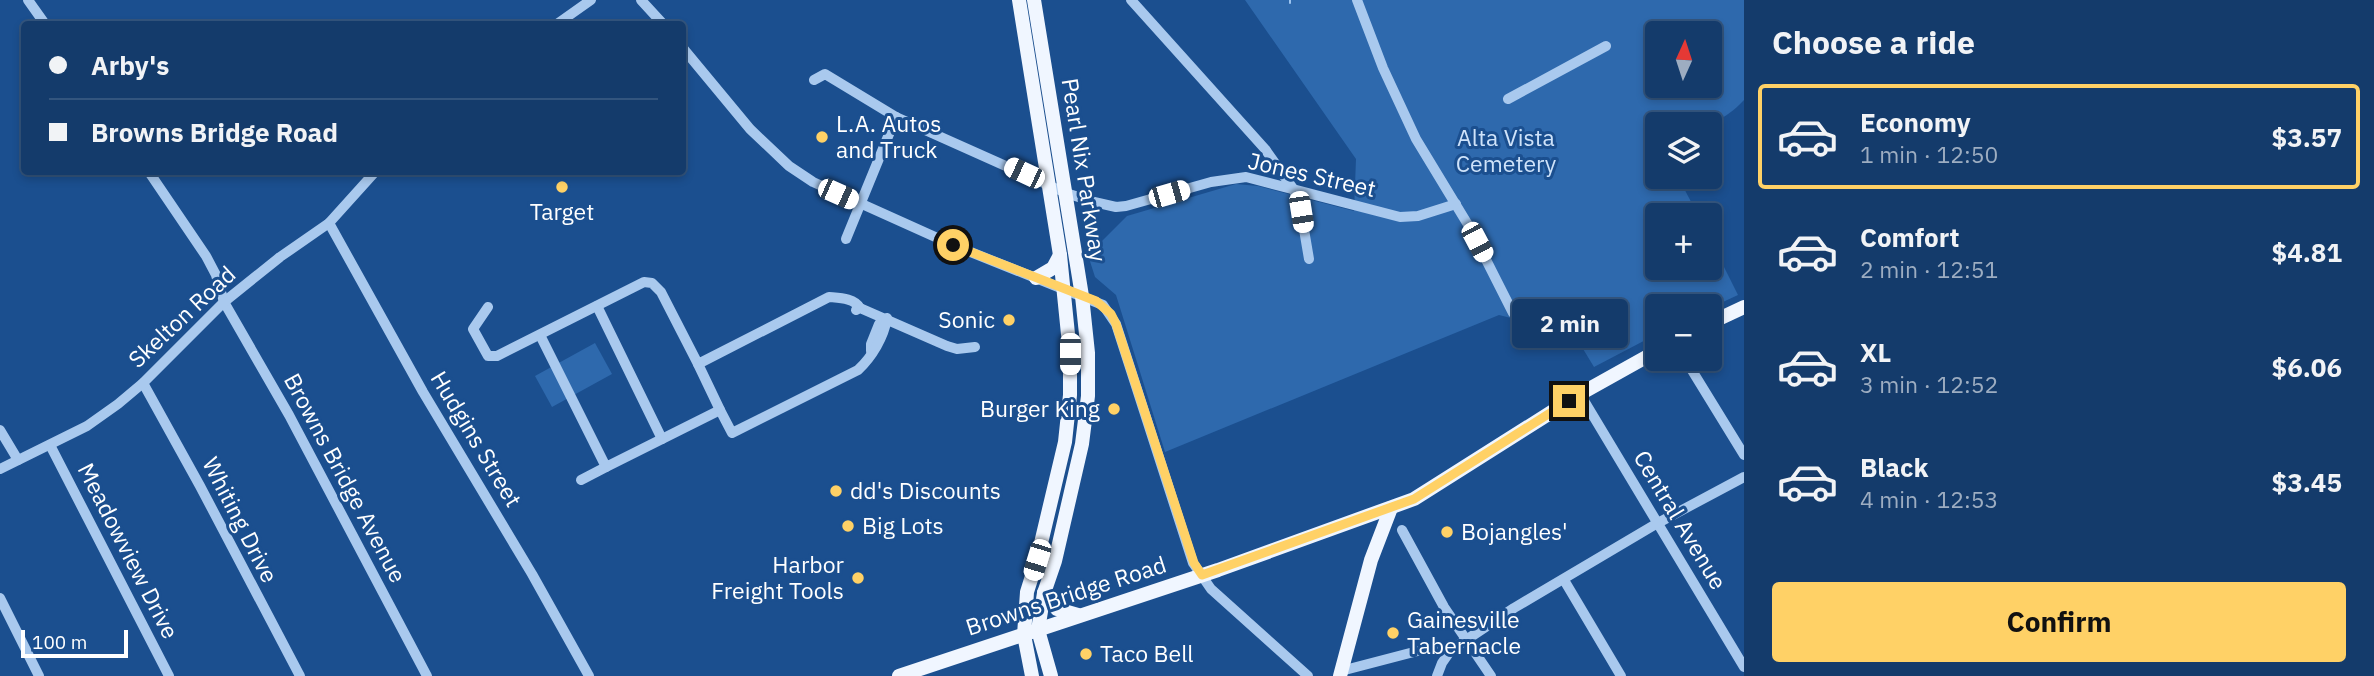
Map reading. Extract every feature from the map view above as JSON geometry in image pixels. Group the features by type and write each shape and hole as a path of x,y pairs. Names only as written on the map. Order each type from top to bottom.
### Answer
{"main road":[{"name":"Pearl Nix Parkway","path":"1019,0 1060,255 1070,354 1065,442 1027,592 1032,676"},
{"name":"Pearl Nix Parkway","path":"1034,0 1082,296 1088,353 1088,396 1082,444 1055,561 1031,633 1051,676"},
{"path":"1036,278 1053,268 1060,255"},
{"path":"1722,317 1744,307"},
{"name":"Browns Bridge Road","path":"899,676 1202,575 1414,499 1580,394 1645,358"},
{"path":"1343,673 1371,560 1391,508"},
{"path":"1044,593 1057,609 1078,615"}],"street":[{"path":"28,0 43,21"},
{"path":"561,21 591,0"},
{"path":"641,0 660,21"},
{"path":"1131,0 1259,142 1294,190 1301,212 1309,259"},
{"path":"1357,0 1383,68 1416,139 1456,204 1513,313"},
{"path":"1508,99 1606,46"},
{"path":"686,52 751,130 770,149 813,182 859,204 1103,305 1116,324 1194,563 1211,589 1308,676"},
{"name":"Jones Street","path":"814,80 825,74 896,117 1066,192 1116,207 1230,178 1247,177 1400,217 1418,216 1456,204"},
{"path":"846,239 896,117"},
{"name":"Browns Bridge Avenue","path":"151,175 206,256 219,282 224,302 289,415 427,676"},
{"name":"Skelton Road","path":"0,469 87,426 143,383 224,302 280,257 329,223 372,175"},
{"name":"Hudgins Street","path":"329,223 423,392 532,574 589,676"},
{"path":"488,307 473,329 488,356 497,356 644,282 652,283 661,292 732,433 858,370 866,363 871,344 878,335 879,324 886,320"},
{"path":"698,364 829,297 858,304 860,308 947,346 957,349 975,347"},
{"path":"597,306 662,439"},
{"path":"540,335 606,467"},
{"path":"1692,371 1744,455"},
{"name":"Whiting Drive","path":"143,383 300,676"},
{"name":"Central Avenue","path":"1580,394 1744,667"},
{"path":"581,480 720,410"},
{"path":"0,430 18,460"},
{"name":"Meadowview Drive","path":"50,445 169,676"},
{"path":"1437,676 1451,650 1514,608 1656,524 1744,477"},
{"path":"1402,530 1444,607 1491,676"},
{"path":"1564,580 1621,676"},
{"path":"0,598 38,676"},
{"path":"1343,673 1433,646"}],"green space":[{"name":"Alta Vista Cemetery","path":"1245,0 1744,0 1744,100 1722,118 1722,112 1645,112 1645,189 1684,189 1692,203 1645,203 1645,280 1722,280 1722,263 1738,295 1722,302 1722,294 1645,294 1645,340 1594,367 1574,334 1499,315 1165,452 1116,295 1095,277 1088,255 1127,216 1236,184 1258,186 1354,211 1356,159"},
{"path":"595,343 612,374 552,407 535,376"}],"place":[{"name":"L.A. Autos and Truck","path":"822,137"},
{"name":"Target","path":"562,187"},
{"name":"Sonic","path":"1009,320"},
{"name":"Burger King","path":"1114,409"},
{"name":"dd's Discounts","path":"836,491"},
{"name":"Big Lots","path":"848,526"},
{"name":"Bojangles'","path":"1447,532"},
{"name":"Harbor Freight Tools","path":"858,578"},
{"name":"Gainesville Tabernacle","path":"1393,633"},
{"name":"Taco Bell","path":"1086,654"}],"route":[{"path":"953,245 1096,301 1111,314 1194,563 1202,575 1414,499 1569,401"}]}
